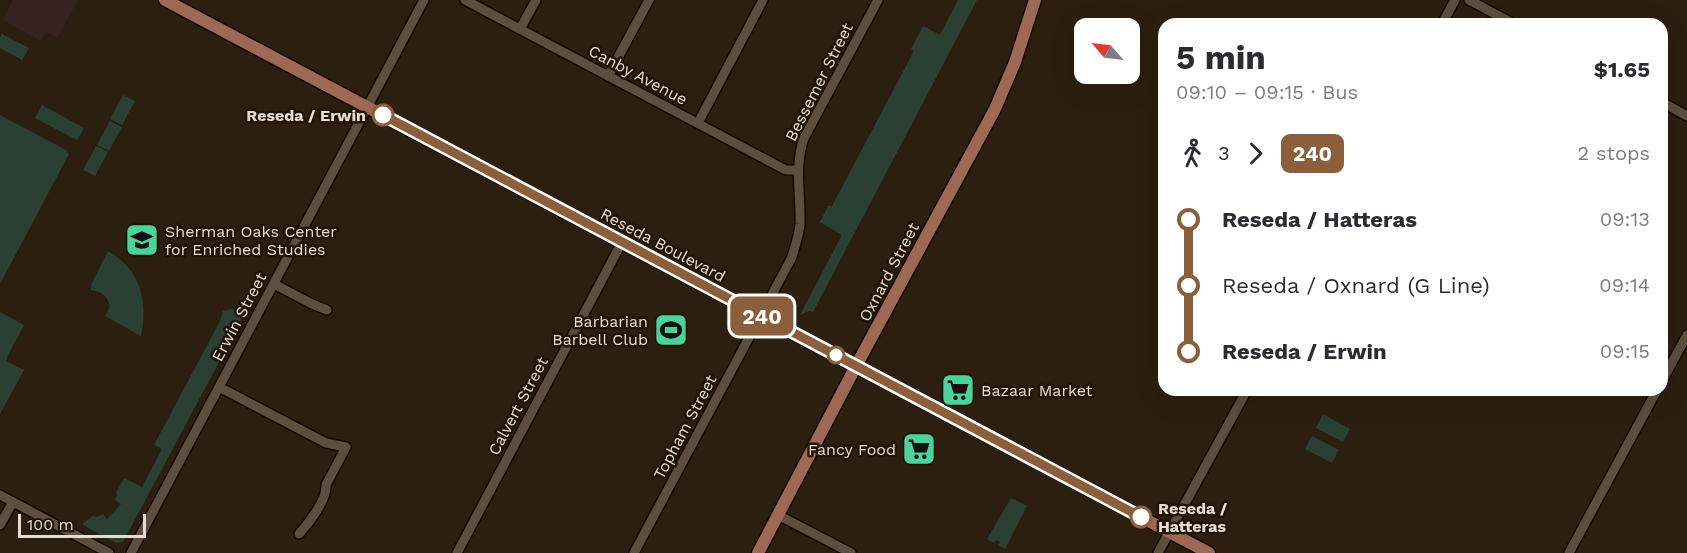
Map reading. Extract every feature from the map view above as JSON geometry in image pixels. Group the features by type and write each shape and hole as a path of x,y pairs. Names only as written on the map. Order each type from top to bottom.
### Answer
{"main road":[{"name":"Reseda Boulevard","path":"165,0 1209,553"},
{"name":"Oxnard Street","path":"758,553 995,109 1015,62 1035,0"}],"street":[{"name":"Erwin Street","path":"131,553 424,0"},
{"name":"Canby Avenue","path":"465,0 786,170 798,170"},
{"path":"520,29 536,0"},
{"path":"608,76 649,0"},
{"path":"698,123 763,0"},
{"name":"Bessemer Street","path":"762,315 792,257 798,238 800,226 798,170 804,138 878,0"},
{"path":"1445,18 1455,0"},
{"path":"1469,0 1503,18"},
{"path":"1668,105 1687,116"},
{"name":"Calvert Street","path":"457,553 622,242"},
{"path":"274,284 327,310"},
{"name":"Topham Street","path":"634,553 762,315"},
{"path":"1668,370 1687,335"},
{"path":"219,387 326,442 346,447 326,485 326,491 310,520 299,534"},
{"path":"1158,553 1244,396"},
{"path":"1569,553 1654,396"},
{"path":"0,495 109,553"},
{"path":"0,525 13,502"},
{"path":"778,515 851,553"}],"shaded area":[{"path":"13,0 78,0 57,38 46,32 41,41 3,20"}],"green space":[{"path":"958,0 977,0 813,312 809,311 800,315 842,235 820,222 828,206 832,206 914,51 911,49 923,26 940,35"},
{"path":"2,34 29,48 22,60 0,48"},
{"path":"123,95 135,101 122,125 110,119"},
{"path":"42,105 84,128 77,140 35,118"},
{"path":"0,115 66,150 69,154 0,284"},
{"path":"110,121 122,127 109,151 97,145"},
{"path":"96,146 108,152 95,176 83,170"},
{"path":"108,251 128,267 140,288 143,311 141,336 105,316 110,306 106,297 91,290 92,283"},
{"path":"249,306 123,542 116,543 83,525 93,516 103,514 107,519 121,504 115,500 124,478 142,487 162,449 154,445 220,321 223,311"},
{"path":"0,312 24,325 6,361 24,370 0,414"},
{"path":"1323,414 1350,429 1343,442 1316,428"},
{"path":"1312,436 1339,450 1332,463 1305,449"},
{"path":"1011,498 1027,506 1005,549 998,545 1000,542 996,540 994,543 987,539"}],"bus line":[{"name":"240","path":"383,115 1141,517"}],"place":[{"name":"Reseda / Erwin","path":"383,115"},
{"name":"Sherman Oaks Center for Enriched Studies","path":"142,240"},
{"name":"Barbarian Barbell Club","path":"671,330"},
{"name":"Bazaar Market","path":"958,390"},
{"name":"Fancy Food","path":"919,449"},
{"name":"Reseda / Hatteras","path":"1141,517"}]}
